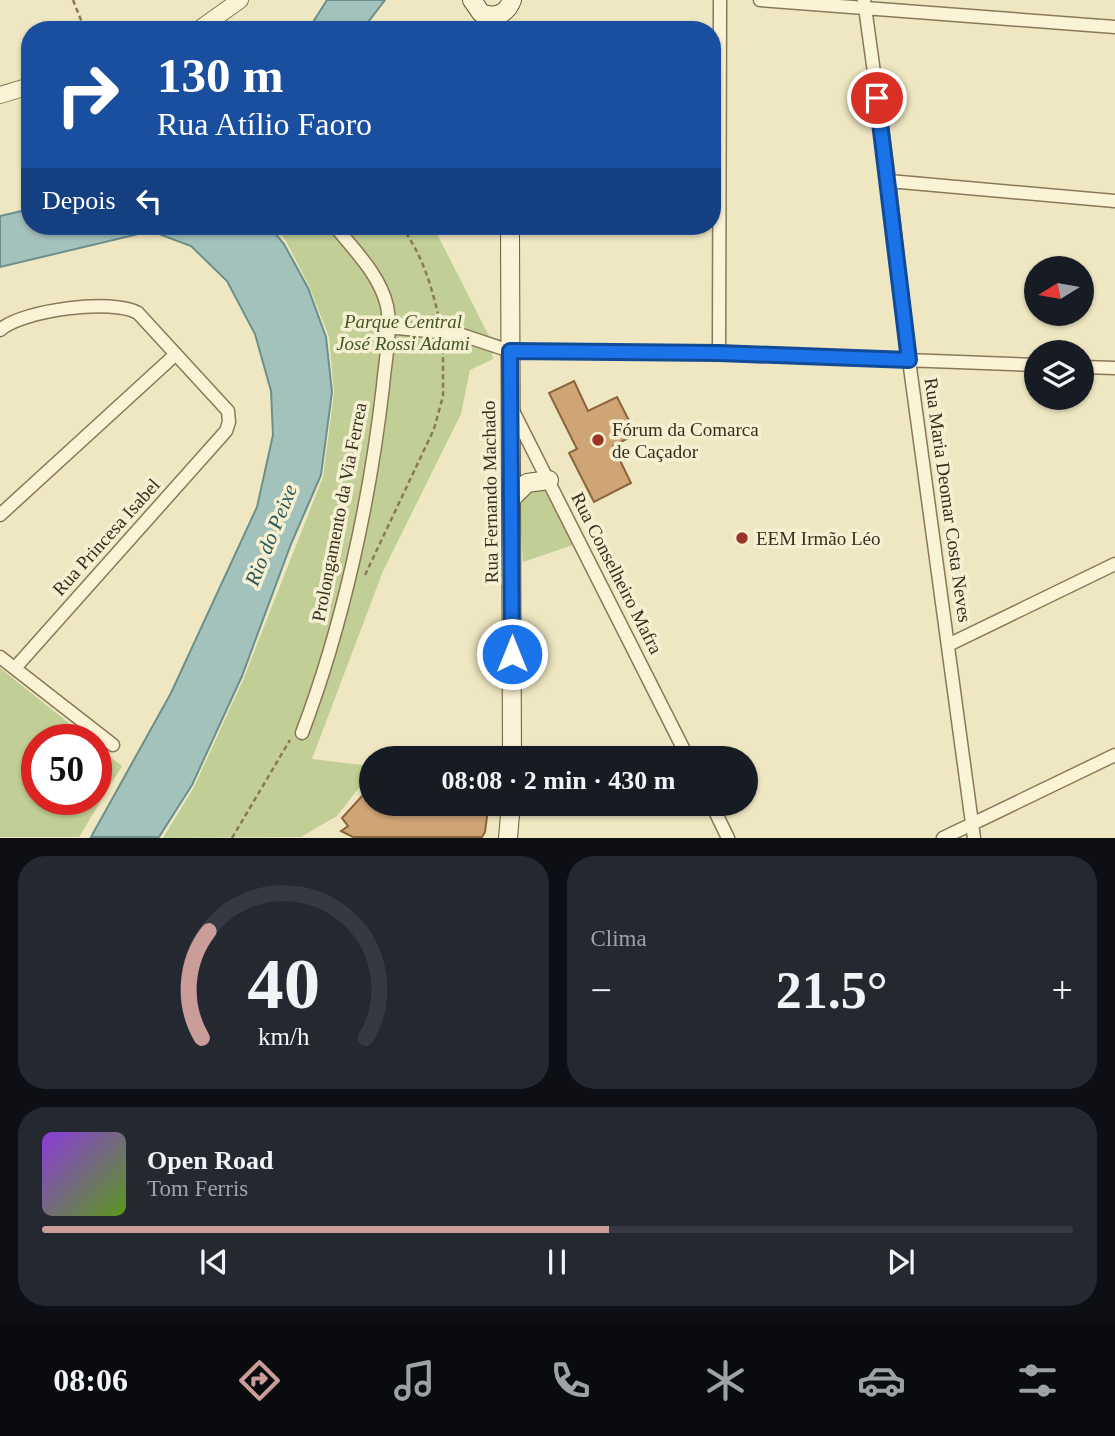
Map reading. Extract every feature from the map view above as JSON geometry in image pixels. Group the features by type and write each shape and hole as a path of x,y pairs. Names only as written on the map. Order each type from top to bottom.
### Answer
{"main road":[{"path":"455,0 477,7 487,16 506,15"},
{"name":"Rua Fernando Machado","path":"510,235 512,746"},
{"path":"512,498 527,483 549,480"},
{"path":"508,838 510,816"}],"street":[{"path":"211,21 240,0"},
{"path":"720,0 720,21"},
{"path":"760,0 864,4 1115,27"},
{"name":"Rua Maria Deomar Costa Neves","path":"864,4 974,838"},
{"path":"0,95 21,89"},
{"path":"889,181 1115,201"},
{"name":"Prolongamento da Via Ferrea","path":"302,733 335,634 365,497 380,410 387,327 387,308 376,279 342,235"},
{"path":"719,235 719,353"},
{"path":"0,330 8,323 28,314 112,305 130,308 138,313 176,354 0,514"},
{"path":"387,327 459,334 510,351 719,353 1024,365"},
{"name":"Rua Princesa Isabel","path":"15,668 226,431 228,411 176,354"},
{"path":"1094,367 1115,368"},
{"name":"Rua Conselheiro Mafra","path":"510,406 682,746"},
{"path":"948,645 1115,564"},
{"path":"0,657 113,745"},
{"path":"943,838 1115,755"},
{"path":"717,816 728,838"}],"path":[{"path":"73,0 81,21"}],"green space":[{"name":"Parque Central José Rossi Adami","path":"281,235 438,235 490,338 493,359 470,370 461,414 383,571 312,759 359,765 359,788 337,816 301,837 163,838 194,787 243,680 323,477 334,393 329,337 309,286"},
{"path":"538,484 547,491 573,545 523,562 519,501"},
{"path":"0,668 70,724 21,724 21,815 92,815 79,837 0,837"},
{"path":"112,758 122,766 112,783"}],"water":[{"path":"327,0 385,0 369,21 314,21"},
{"path":"21,211 21,235 134,235 0,267 0,216"},
{"name":"Rio do Peixe","path":"162,235 276,235 284,244 308,288 326,337 332,392 321,475 291,544 242,676 192,785 159,837 91,837 103,815 112,815 112,799 171,693 257,507 273,435 271,391 255,334 227,281 191,246"}],"building":[{"name":"Fórum da Comarca de Caçador","path":"574,381 588,411 617,397 636,434 613,446 631,483 594,502 569,453 577,449 549,393"},
{"path":"359,799 359,816 487,816 482,837 353,837 341,831 348,826 342,818"}],"place":[{"name":"Fórum da Comarca de Caçador","path":"598,440"},
{"name":"EEM Irmão Léo","path":"742,538"}],"route":[{"path":"512,654 510,351 719,353 909,360 877,98"}]}
